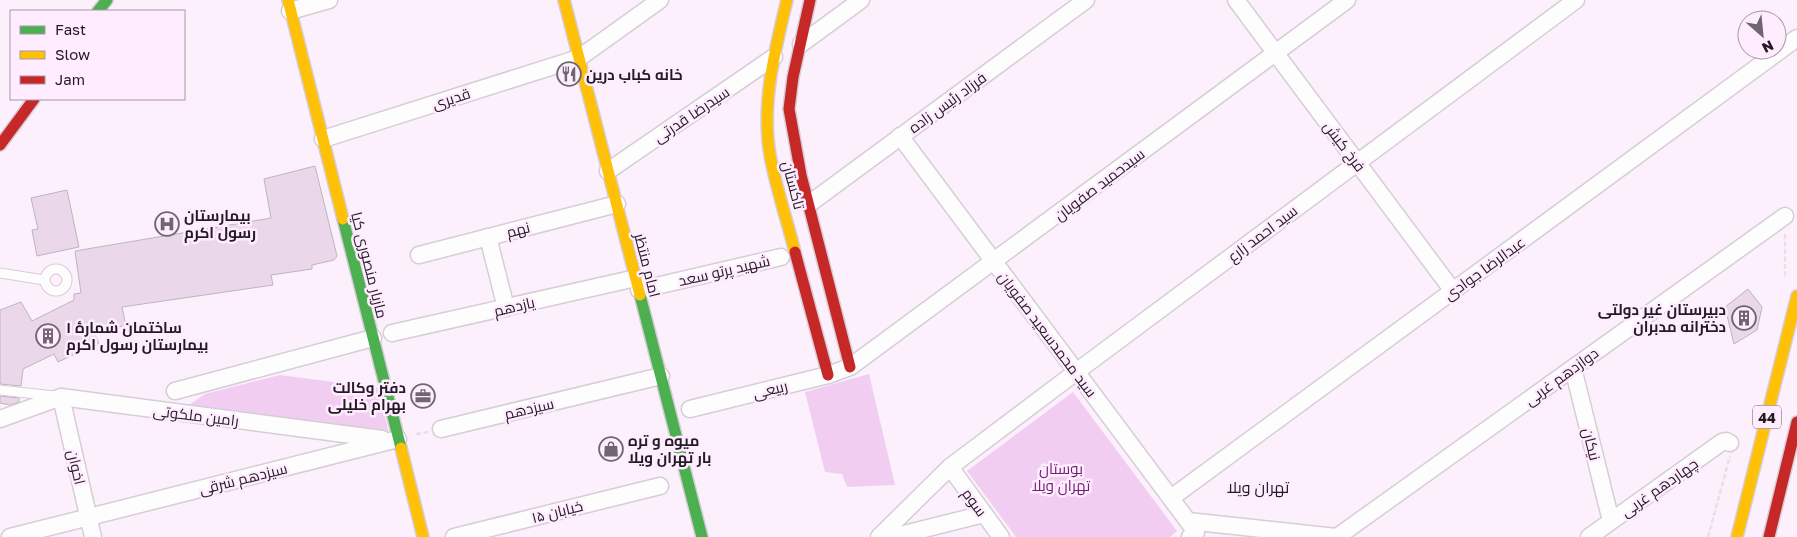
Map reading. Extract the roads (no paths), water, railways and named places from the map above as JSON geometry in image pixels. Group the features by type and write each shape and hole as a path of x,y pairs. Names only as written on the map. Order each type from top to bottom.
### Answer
{"main road":[{"name":"امام منتظر","path":"564,0 702,537"},
{"name":"تاکستان","path":"787,0 774,57 766,134 770,156 797,207 850,367"},
{"name":"تاکستان","path":"810,0 793,77 790,109 798,159 797,207 828,376"},
{"name":"مازیار منصوری کیا","path":"289,5 373,338 395,440 423,537"},
{"path":"0,145 33,100"},
{"name":"44","path":"1737,537 1797,296"},
{"name":"44","path":"1769,537 1797,422"},
{"path":"1778,498 1782,537"}],"street":[{"path":"289,5 329,0"},
{"name":"قدیری","path":"323,139 579,58 660,0"},
{"path":"800,44 861,0"},
{"name":"فرزاد رئیس زاده","path":"797,207 900,136 1086,0"},
{"name":"فرخ کیش","path":"1236,0 1453,291"},
{"name":"سیدحمید صفویان","path":"850,367 1347,0"},
{"name":"سید احمد زارع","path":"879,537 950,467 1576,0"},
{"name":"عبدالرضا جوادی","path":"1171,498 1797,38"},
{"name":"سیدرضا قدرتی","path":"608,171 774,57"},
{"name":"سید محمدسعید صفویان","path":"900,136 1171,498 1192,530"},
{"name":"نهم","path":"419,255 617,204"},
{"name":"دوازدهم غربی","path":"1337,537 1785,216"},
{"path":"488,237 506,308"},
{"name":"شهید پرتو سعد","path":"637,284 781,257"},
{"name":"یازدهم","path":"392,333 506,308 637,284"},
{"path":"175,391 373,338"},
{"name":"ربیعی","path":"690,409 828,376 850,367"},
{"name":"نیکان","path":"1573,368 1611,521"},
{"name":"سیزدهم","path":"441,428 661,376"},
{"path":"0,419 61,397"},
{"name":"رامین ملکوتی","path":"61,397 395,440"},
{"name":"اخوان","path":"61,397 93,537"},
{"name":"سیزدهم شرقی","path":"10,537 395,440"},
{"name":"چهاردهم غربی","path":"1589,537 1722,442 1730,443"},
{"name":"سوم","path":"950,467 1001,537"},
{"name":"خیابان ۱۵","path":"454,537 660,486"},
{"path":"892,537 984,514"},
{"path":"1192,530 1337,537"}],"lane":[{"path":"0,273 44,280"},
{"name":"رامین ملکوتی","path":"0,390 61,397"}],"place":[{"name":"خانه کباب درین","path":"569,74"},
{"name":"بیمارستان رسول اکرم","path":"167,224"},
{"name":"دبیرستان غیر دولتی دخترانه مدبران","path":"1744,318"},
{"name":"ساختمان شمارهٔ ۱ بیمارستان رسول اکرم","path":"48,336"},
{"name":"دفتر وکالت بهرام خلیلی","path":"423,396"},
{"name":"میوه و تره بار تهران ویلا","path":"611,449"}],"district":[{"name":"تهران ویلا","path":"1258,487"}],"park label":[{"name":"بوستان تهران ویلا","path":"1061,476"}]}
